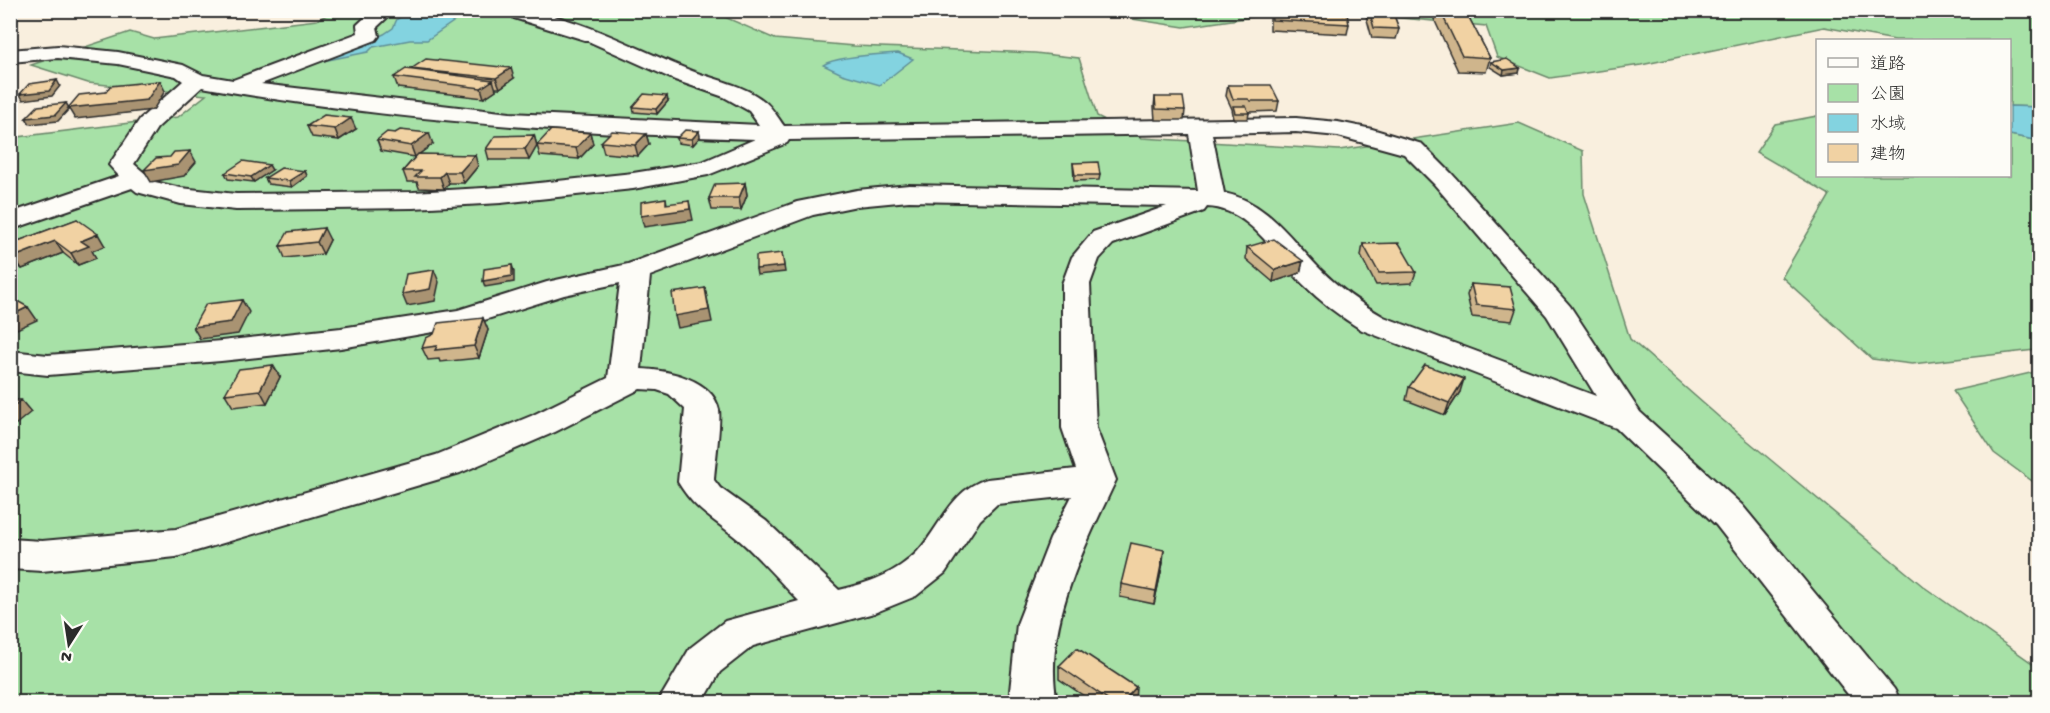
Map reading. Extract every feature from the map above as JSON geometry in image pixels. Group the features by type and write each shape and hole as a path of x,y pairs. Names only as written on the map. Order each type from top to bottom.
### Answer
{"street":[{"path":"236,86 369,36 366,25 386,10"},
{"path":"519,10 521,14 595,36 683,75 732,92 758,106 784,133"},
{"path":"10,56 58,52 118,58 183,71 197,80 327,100 510,120 784,133 1296,125 1338,129 1372,136 1413,149 1443,178 1559,312 1628,420 1729,515 1879,702"},
{"path":"197,80 148,124 121,165 146,187 181,196 236,202 413,200 501,195 633,181 708,168 784,133"},
{"path":"1199,126 1212,199"},
{"path":"10,222 138,178"},
{"path":"10,361 48,365 340,338 462,318 557,288 636,271 806,208 857,198 909,193 1212,199 1234,202 1264,225 1313,277 1356,316 1383,329 1628,420"},
{"path":"1035,702 1032,691 1037,624 1069,539 1098,480 1080,428 1076,284 1086,257 1103,238 1212,199"},
{"path":"624,383 636,271"},
{"path":"10,554 42,556 176,543 448,464 543,424 624,383 640,379 659,380 681,387 695,398 702,409 696,482 707,497 753,531 832,608"},
{"path":"680,702 705,660 740,633 874,597 902,585 932,562 967,510 987,492 1098,480"}],"green space":[{"path":"336,10 711,11 775,39 854,46 1035,53 1079,58 1097,116 1142,138 1339,150 1519,123 1583,151 1584,194 1630,339 1719,417 1924,587 2039,668 2039,702 11,702 10,138 178,117 206,95 88,83 31,65 130,32 154,39 317,20"},
{"path":"1175,11 1266,11 1252,17 1184,27 1132,19"},
{"path":"1327,11 2039,11 2039,107 2011,106 2011,39 1890,39 1824,27 1641,65 1550,78 1497,57 1486,26"},
{"path":"1816,116 1816,177 2011,177 2011,135 2039,141 2039,348 1912,364 1872,359 1782,277 1830,195 1756,152 1775,124"},
{"path":"2040,371 2039,486 1994,453 1953,391"}],"water":[{"path":"412,11 469,11 427,40 410,40 373,47 368,52 323,61 384,34 393,28 397,19"},
{"path":"898,53 913,59 880,85 842,74 823,65 848,58"},
{"path":"2011,106 2039,107 2039,141 2011,135"}],"building":[{"path":"1271,10 1347,14 1349,24 1272,20"},
{"path":"1369,10 1392,10 1399,29 1374,28"},
{"path":"1440,10 1465,10 1490,58 1462,56"},
{"path":"426,59 511,68 496,78 411,69"},
{"path":"1507,59 1520,68 1504,70 1491,62"},
{"path":"406,69 493,80 481,88 394,77"},
{"path":"57,80 49,91 20,94 29,84"},
{"path":"160,81 147,100 68,108 79,95 106,92 110,86"},
{"path":"1228,85 1271,85 1279,101 1233,99"},
{"path":"644,94 667,96 656,109 633,107"},
{"path":"1155,97 1183,97 1185,110 1156,109"},
{"path":"66,103 55,115 26,118 38,106"},
{"path":"1233,106 1246,106 1249,113 1235,113"},
{"path":"324,115 351,118 335,129 307,126"},
{"path":"400,130 429,133 411,146 377,140 387,132 395,133"},
{"path":"551,130 590,133 576,148 537,145"},
{"path":"685,130 699,131 692,139 677,138"},
{"path":"612,131 646,134 635,145 601,142"},
{"path":"534,135 525,149 486,149 495,136"},
{"path":"190,151 178,165 144,170 156,158 170,157 174,152"},
{"path":"418,154 475,155 460,172 445,172 440,177 415,177 421,171 403,171"},
{"path":"243,161 269,165 251,177 225,173"},
{"path":"1098,162 1100,175 1075,175 1073,163"},
{"path":"281,168 305,171 289,181 265,178"},
{"path":"745,183 739,198 709,198 715,184"},
{"path":"666,198 666,204 689,201 690,209 641,216 641,202"},
{"path":"77,219 98,234 81,241 89,246 71,253 55,241 14,257 10,254 10,244"},
{"path":"324,228 317,242 280,246 288,232"},
{"path":"1274,239 1303,261 1275,270 1247,247"},
{"path":"1399,243 1416,272 1379,273 1363,244"},
{"path":"782,253 784,266 756,269 756,256"},
{"path":"512,265 512,276 483,281 484,269"},
{"path":"434,270 430,289 402,294 406,274"},
{"path":"1471,284 1510,287 1516,309 1476,305"},
{"path":"705,288 709,310 675,316 672,293"},
{"path":"10,297 28,307 10,316"},
{"path":"242,300 231,322 193,327 206,304"},
{"path":"483,318 474,346 435,350 437,346 422,348 426,338 434,334 438,323"},
{"path":"273,365 260,390 225,394 239,369"},
{"path":"1425,365 1464,379 1449,403 1409,387"},
{"path":"10,399 21,400 10,409"},
{"path":"1131,543 1164,550 1156,591 1121,584"},
{"path":"1077,648 1136,687 1123,702 1112,702 1059,666"}]}
